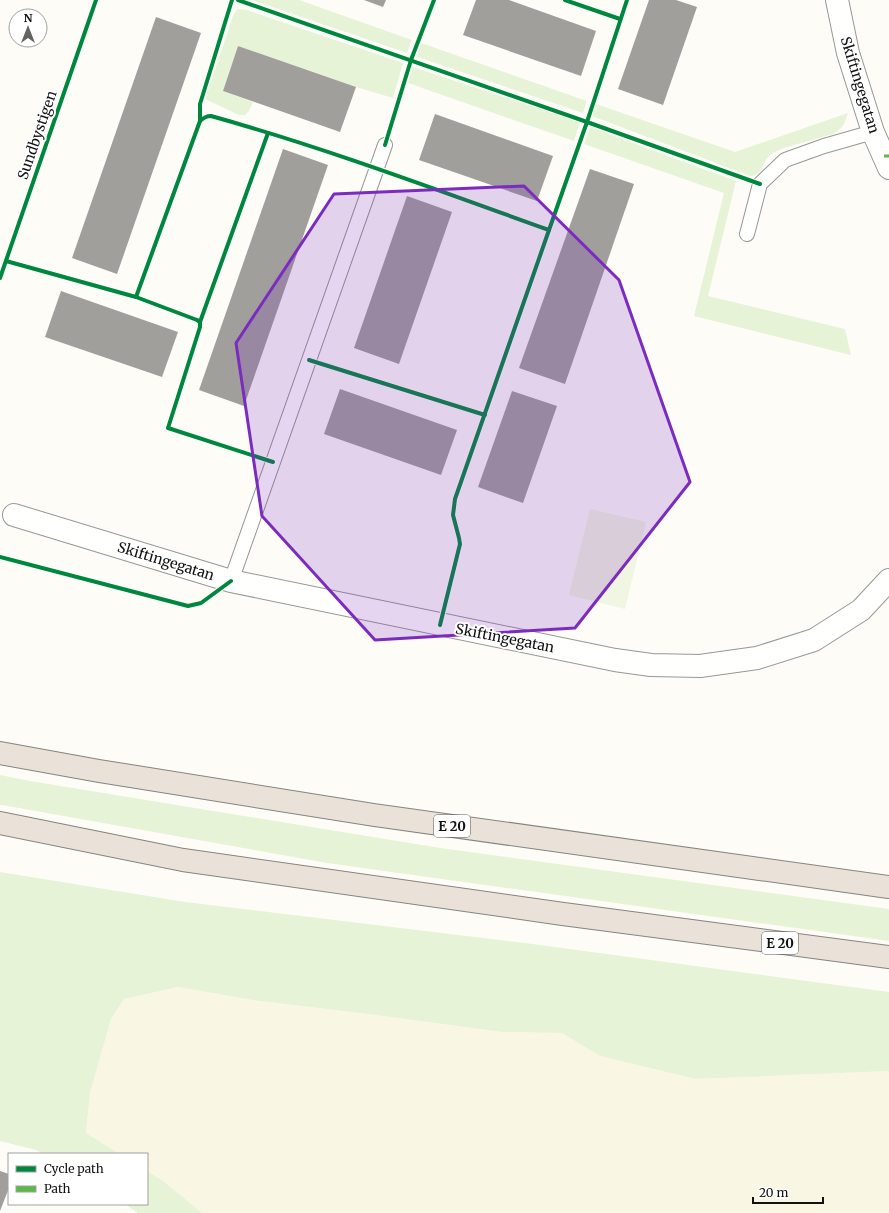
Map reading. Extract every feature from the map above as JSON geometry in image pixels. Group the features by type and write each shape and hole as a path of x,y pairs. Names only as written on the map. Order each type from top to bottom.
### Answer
{"highway":[{"name":"E 20","path":"0,753 99,771 374,815 889,887"},
{"name":"E 20","path":"0,823 183,860 571,915 889,957"}],"street":[{"name":"Skiftingegatan","path":"837,0 848,53 873,132 889,168"},
{"name":"Skiftingegatan","path":"14,515 231,581 615,660 651,665 700,666 757,658 814,640 861,610 889,580"}],"lane":[{"path":"746,234 760,184 785,160 824,146 873,132"},
{"path":"231,581 385,145"}],"highlighted area":[{"path":"524,186 619,280 690,482 575,628 375,640 262,516 236,343 334,194"}],"shaded area":[{"path":"178,987 252,1000 502,1032 563,1033 600,1056 695,1079 889,1071 889,1213 202,1213 163,1181 148,1172 148,1153 118,1153 86,1133 90,1093 111,1019 124,999"}],"green space":[{"path":"252,0 299,0 412,40 407,53"},
{"path":"237,9 247,10 403,63 393,98 356,87 238,46 223,91 253,102 249,111 245,115 239,115 205,99 233,16"},
{"path":"421,43 587,101 583,113 417,57"},
{"path":"413,67 580,122 574,141 408,83"},
{"path":"596,104 735,152 848,113 844,124 833,134 776,151 766,159 760,172 750,176 592,116"},
{"path":"590,127 736,181 708,296 845,329 851,355 694,316 724,193 584,144"},
{"path":"590,509 646,522 625,609 569,595"},
{"path":"0,775 440,848 889,909 889,941 327,863 0,805"},
{"path":"0,872 185,902 525,943 889,992 889,1071 695,1079 600,1056 562,1033 502,1032 252,1000 178,987 124,999 111,1019 90,1093 86,1133 118,1153 42,1153 36,1150 0,1141"},
{"path":"148,1172 163,1181 202,1213 138,1213 126,1205 148,1205"}],"building":[{"path":"364,0 386,0 383,7"},
{"path":"476,0 509,0 596,31 581,76 463,35"},
{"path":"649,0 676,0 697,7 663,105 618,89"},
{"path":"156,17 201,33 117,274 72,258"},
{"path":"238,46 356,87 340,132 223,91"},
{"path":"435,114 553,156 537,201 419,160"},
{"path":"283,149 328,165 244,406 199,390"},
{"path":"590,169 634,184 565,384 519,368"},
{"path":"407,196 452,212 399,364 354,348"},
{"path":"61,291 178,332 162,377 45,337"},
{"path":"340,389 457,430 441,475 324,434"},
{"path":"512,391 557,406 523,503 478,487"},
{"path":"0,1171 8,1174 8,1191 0,1211"}],"marked path":[{"path":"884,156 889,156"}],"cycle path":[{"name":"Sundbystigen","path":"0,278 96,0"},
{"path":"232,0 200,104 200,121 136,297 200,322 200,327 168,428 273,462"},
{"path":"238,0 760,184"},
{"path":"385,145 411,60 434,0"},
{"path":"565,0 620,19"},
{"path":"549,230 587,122 627,0"},
{"path":"200,121 205,117 211,116 254,128 381,170 549,230 455,499 453,515 460,544 440,625"},
{"path":"200,322 268,133"},
{"path":"6,261 136,297"},
{"path":"309,360 485,415"},
{"path":"0,557 188,606 201,603 231,581"}]}
